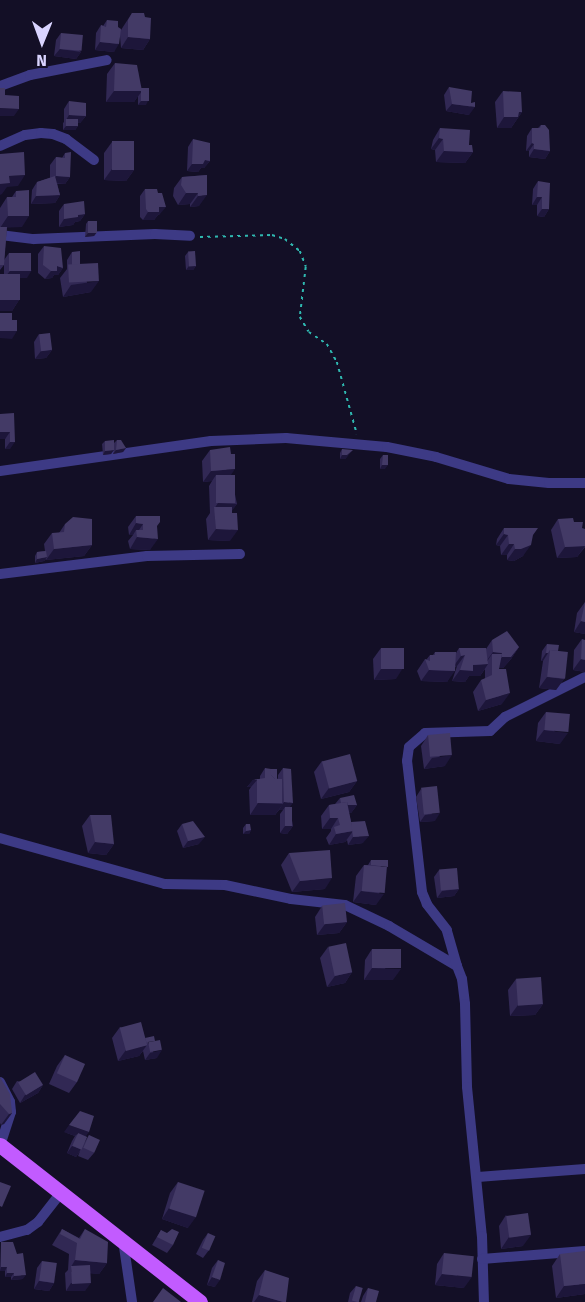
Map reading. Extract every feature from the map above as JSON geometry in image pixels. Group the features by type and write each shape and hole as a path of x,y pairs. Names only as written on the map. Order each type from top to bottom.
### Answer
{"main road":[{"path":"0,1145 200,1302"}],"street":[{"path":"0,86 19,77 107,60"},
{"path":"0,146 25,135 47,133 66,139 94,160"},
{"path":"0,235 34,239 155,234 190,236"},
{"path":"0,471 237,439 315,439 417,452 508,479 549,483 585,483"},
{"path":"0,574 147,556 240,554"},
{"path":"484,1302 478,1177 468,1087 463,987 450,936 427,904 422,892 407,761 409,747 425,734 490,731 504,717 585,677"},
{"path":"0,838 165,885 225,885 291,899 345,905 389,926 457,966"},
{"path":"0,1082 10,1102 11,1112 0,1145"},
{"path":"478,1177 585,1169"},
{"path":"0,1237 27,1230 38,1222 61,1193"},
{"path":"123,1240 132,1302"},
{"path":"482,1259 585,1251"}],"path":[{"path":"190,236 272,235 285,239 300,251 306,267 300,317 309,332 327,345 337,362 359,443"}],"building":[{"path":"132,13 144,13 145,17 151,18 150,39 128,37 128,20"},
{"path":"107,20 118,21 118,27 121,29 119,44 100,42 101,25 106,27"},
{"path":"61,33 83,35 82,51 60,49"},
{"path":"115,63 137,65 142,91 114,91"},
{"path":"449,87 472,91 471,103 475,102 475,107 452,104"},
{"path":"0,88 5,88 5,95 19,96 19,109 0,108"},
{"path":"141,88 149,88 149,101 141,101"},
{"path":"503,91 521,92 522,112 519,112 518,117 504,117"},
{"path":"69,101 86,103 86,116 69,115"},
{"path":"66,119 78,119 78,126 66,126"},
{"path":"541,125 545,125 549,130 550,151 534,149 532,128 540,128"},
{"path":"440,128 470,130 469,145 472,145 473,152 444,151 443,139 439,138"},
{"path":"193,139 210,143 210,161 205,160 203,164 192,164"},
{"path":"112,141 134,141 134,170 112,170"},
{"path":"24,152 25,175 9,176 10,183 0,184 0,154"},
{"path":"71,152 70,177 56,176 56,157 65,158 65,153"},
{"path":"207,175 207,195 198,196 198,193 186,193 181,185 182,177"},
{"path":"55,176 60,195 36,196 37,182"},
{"path":"538,181 550,183 549,209 542,209 542,197 537,197"},
{"path":"145,189 157,189 158,193 162,193 166,207 159,207 159,212 148,212"},
{"path":"29,190 29,216 8,216 7,197 16,197 16,191"},
{"path":"84,201 85,214 64,219 64,204"},
{"path":"88,221 97,221 97,233 88,233"},
{"path":"0,227 7,227 4,265 0,265"},
{"path":"44,246 61,248 63,268 57,266 57,271 51,271 43,265"},
{"path":"80,251 80,265 72,267 72,252"},
{"path":"188,251 195,251 196,266 189,266"},
{"path":"9,253 31,253 31,271 9,271"},
{"path":"98,263 99,281 69,283 68,265"},
{"path":"0,274 20,274 20,300 0,300"},
{"path":"0,313 12,313 12,320 17,320 17,331 0,331"},
{"path":"50,333 52,350 41,351 39,334"},
{"path":"14,413 15,442 10,442 10,432 0,432 0,414"},
{"path":"114,440 114,450 105,451 105,441"},
{"path":"117,440 121,440 126,448 116,450"},
{"path":"230,447 231,454 235,454 235,469 211,471 210,450"},
{"path":"342,449 353,450 347,455 342,455"},
{"path":"383,455 388,455 388,465 382,465"},
{"path":"216,475 235,475 235,503 216,503"},
{"path":"214,507 232,507 232,513 237,513 238,530 216,529"},
{"path":"136,516 160,516 157,526 158,539 137,537 136,530 143,530 143,524 136,523"},
{"path":"73,517 92,519 92,545 54,549 52,533 64,532 65,524"},
{"path":"573,518 574,522 583,522 585,546 565,547 558,519"},
{"path":"504,528 538,528 533,535 531,545 515,549 514,544 509,544"},
{"path":"46,551 47,557 37,559 37,552"},
{"path":"585,602 585,622 581,621"},
{"path":"507,631 519,647 511,657 502,657 502,653 493,652 492,640"},
{"path":"582,639 585,640 585,660 581,659"},
{"path":"547,644 559,645 558,651 550,650 546,653"},
{"path":"381,648 404,648 404,669 381,669"},
{"path":"459,648 486,648 488,664 473,665 473,671 460,670 465,655 461,656"},
{"path":"550,650 568,652 565,679 547,677"},
{"path":"435,652 456,652 455,671 429,670 425,659 430,661 430,655 435,655"},
{"path":"492,654 502,654 499,669 506,669 510,693 486,700 481,680 492,675"},
{"path":"546,712 570,714 568,732 544,730"},
{"path":"450,733 452,755 430,757 428,735"},
{"path":"350,754 357,781 329,789 322,762"},
{"path":"265,768 271,769 271,775 275,779 253,780 265,778"},
{"path":"283,768 291,769 293,803 284,802"},
{"path":"270,769 277,769 277,779 271,775"},
{"path":"257,779 282,779 282,803 257,803"},
{"path":"437,786 440,813 424,815 421,788"},
{"path":"354,795 357,805 341,803 340,798"},
{"path":"347,802 353,831 336,834 334,827 340,825 338,818 330,818 329,805"},
{"path":"285,807 292,807 292,826 285,826"},
{"path":"90,815 111,815 114,844 95,842"},
{"path":"193,821 205,837 188,841 182,824"},
{"path":"365,821 369,836 353,837 351,822"},
{"path":"246,824 250,824 251,830 246,831"},
{"path":"330,850 332,878 300,881 289,853"},
{"path":"371,860 388,860 388,867 371,865"},
{"path":"364,865 387,867 385,893 362,891"},
{"path":"457,868 459,889 441,890 439,870"},
{"path":"345,903 347,922 324,924 322,905"},
{"path":"346,943 352,972 335,976 328,947"},
{"path":"372,949 401,949 401,968 372,968"},
{"path":"541,977 543,1004 518,1006 516,979"},
{"path":"141,1022 147,1045 126,1051 120,1028"},
{"path":"154,1036 155,1041 147,1044 145,1038"},
{"path":"160,1040 162,1050 150,1052 148,1042"},
{"path":"65,1055 85,1064 77,1082 57,1073"},
{"path":"35,1072 43,1085 26,1095 18,1083"},
{"path":"0,1077 10,1094 12,1113 9,1114 0,1104"},
{"path":"80,1111 94,1116 89,1132 69,1125"},
{"path":"78,1133 87,1137 81,1150 72,1146"},
{"path":"89,1135 100,1140 94,1153 83,1148"},
{"path":"0,1182 11,1186 2,1207 0,1206"},
{"path":"178,1182 205,1191 196,1217 169,1209"},
{"path":"528,1213 531,1235 509,1238 506,1216"},
{"path":"62,1229 80,1239 85,1229 108,1242 107,1263 75,1260 77,1243 60,1234"},
{"path":"172,1229 179,1232 173,1245 157,1237 161,1230 167,1233"},
{"path":"208,1233 215,1236 209,1251 202,1248"},
{"path":"1,1242 13,1242 17,1254 23,1253 26,1275 14,1276 14,1273 7,1273 7,1267 1,1267"},
{"path":"585,1251 585,1284 564,1286 560,1254"},
{"path":"444,1253 474,1256 472,1277 442,1274"},
{"path":"218,1260 225,1263 220,1280 212,1277"},
{"path":"42,1261 57,1263 54,1283 39,1281"},
{"path":"90,1265 91,1283 72,1284 71,1266"},
{"path":"265,1270 289,1278 286,1302 259,1295"},
{"path":"356,1286 363,1288 359,1302 352,1300"},
{"path":"163,1288 181,1302 153,1302"},
{"path":"368,1288 379,1291 376,1302 365,1302"}]}
